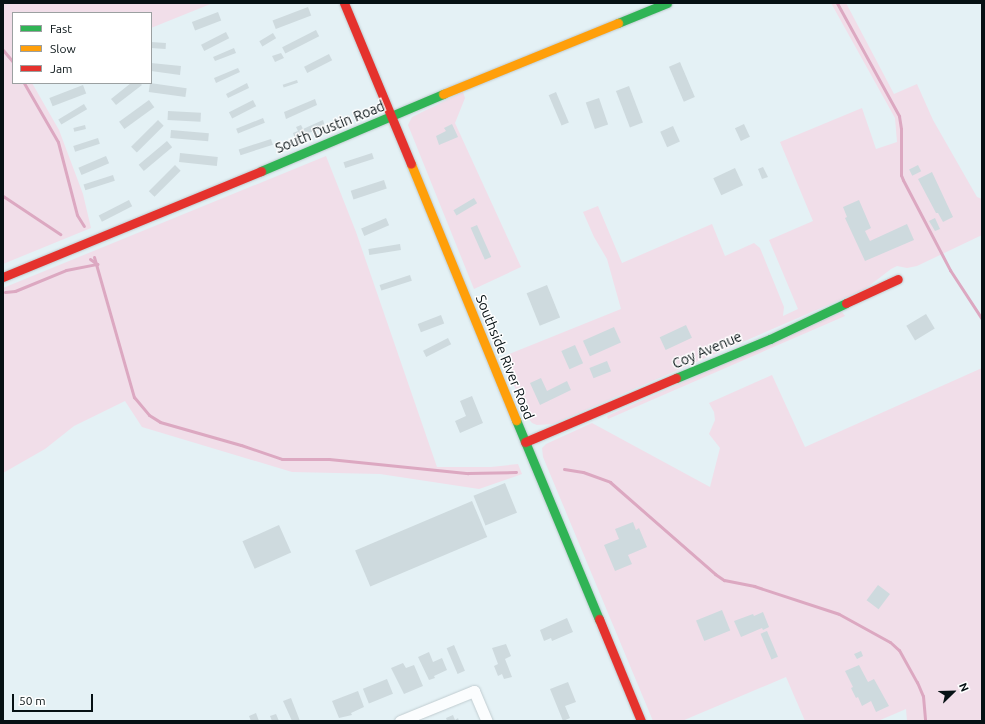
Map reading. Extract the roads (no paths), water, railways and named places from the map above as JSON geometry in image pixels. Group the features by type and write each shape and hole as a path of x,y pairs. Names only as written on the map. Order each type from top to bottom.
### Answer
{"street":[{"name":"Southside River Road","path":"344,3 641,721"},
{"name":"South Dustin Road","path":"3,277 661,4"},
{"name":"Coy Avenue","path":"525,442 770,339 898,279"},
{"path":"400,721 474,691 487,721"}],"waterway":[{"path":"837,3 899,116 901,129 901,175 903,180 950,270 982,319"},
{"path":"3,50 12,61"},
{"path":"25,84 58,142 77,215 84,226"},
{"path":"3,196 60,234"},
{"path":"94,257 134,397 149,415 160,422 241,445 282,459 329,459 468,473 516,472"},
{"path":"90,259 97,264"},
{"path":"5,292 15,291 66,270 97,264"},
{"path":"564,469 583,472 610,482 715,574 724,580 754,586 839,614 890,642 899,650 917,682 923,696 925,721"}]}
